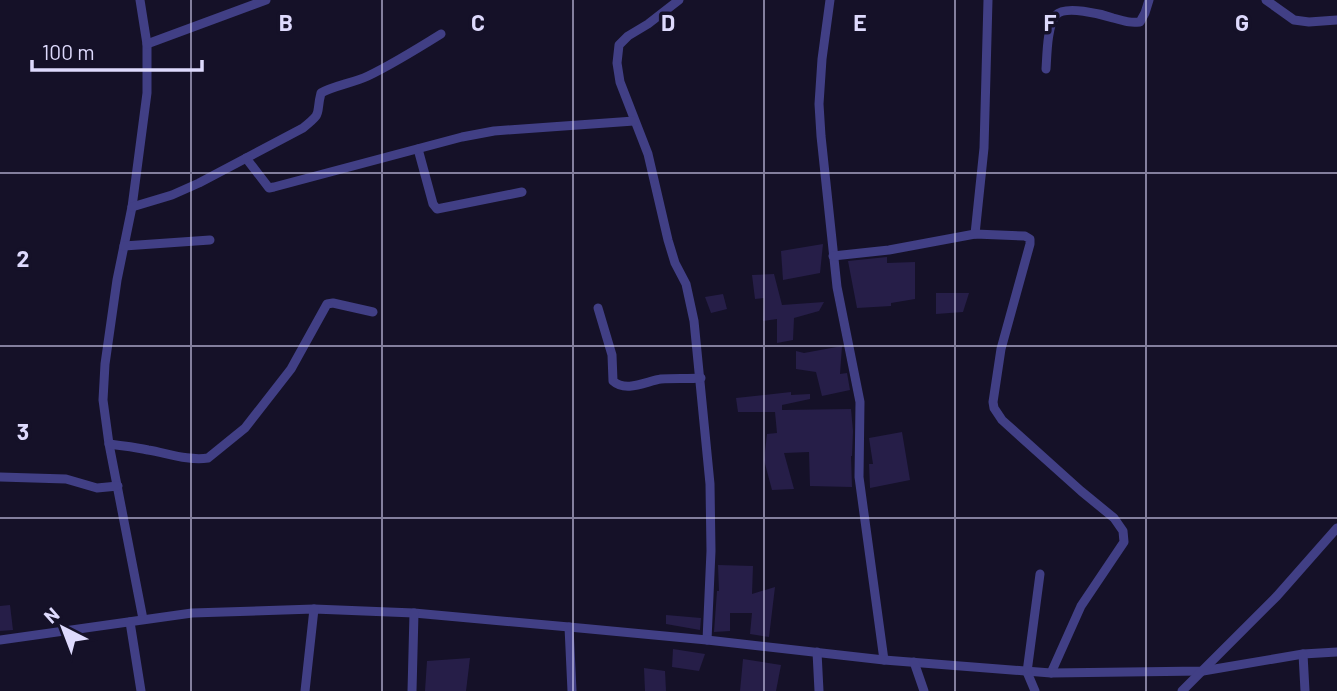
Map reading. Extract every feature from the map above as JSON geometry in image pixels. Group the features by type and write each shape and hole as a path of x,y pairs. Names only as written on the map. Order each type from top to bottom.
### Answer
{"street":[{"path":"140,0 147,44 147,93 132,207 117,280 105,364 103,400 143,619"},
{"path":"147,44 266,0"},
{"path":"679,0 619,45 617,63 648,154 675,263 686,284 695,321 710,498 711,551 707,640"},
{"path":"830,0 819,104 824,172 840,309 860,402 859,477 884,660"},
{"path":"975,234 984,148 988,0"},
{"path":"1046,69 1051,27 1056,14 1064,10 1078,11 1128,23 1140,22 1149,0"},
{"path":"1266,0 1294,20 1337,20"},
{"path":"132,207 172,195 198,183 303,128 316,118 321,93 368,76 441,34"},
{"path":"246,158 269,188 462,136 494,131 635,121"},
{"path":"418,149 433,204 438,209 522,192"},
{"path":"834,256 889,250 975,234 1025,236 1030,239 1001,349 994,408 1002,420 1114,517 1123,531 1124,538 1124,542 1081,606 1051,673"},
{"path":"124,246 210,240"},
{"path":"109,444 177,456 208,458 245,428 284,379 327,304 373,312"},
{"path":"598,308 612,355 613,382 630,386 662,379 701,378"},
{"path":"0,477 65,479 104,489 118,486"},
{"path":"1182,691 1277,596 1337,528"},
{"path":"1035,691 1027,672 1040,574"},
{"path":"305,691 314,609"},
{"path":"0,640 192,613 314,609 414,613 569,626 884,660 1027,672 1203,671 1303,654 1337,652"},
{"path":"412,691 414,613"},
{"path":"130,622 141,691"},
{"path":"569,626 572,691"},
{"path":"817,652 819,691"},
{"path":"1303,654 1305,691"},
{"path":"914,662 925,691"}],"building":[{"path":"823,244 820,273 783,280 781,251"},
{"path":"887,257 887,263 915,262 915,299 891,303 891,306 857,308 848,261"},
{"path":"774,274 782,305 824,302 819,311 794,318 793,340 777,343 777,319 763,321 764,298 755,299 752,275"},
{"path":"936,293 969,293 963,312 936,314"},
{"path":"723,294 727,309 711,313 705,297"},
{"path":"842,346 840,374 847,373 850,390 822,396 816,372 796,369 796,351 804,353"},
{"path":"791,392 791,395 810,394 810,399 782,405 782,410 851,409 852,487 810,486 809,452 784,453 794,489 772,490 764,460 767,434 777,433 775,412 738,412 736,398"},
{"path":"902,432 910,480 870,488 869,464 873,464 869,438"},
{"path":"718,565 753,566 752,594 775,587 769,637 750,634 752,613 730,613 730,631 714,632 719,591"},
{"path":"10,605 13,630 0,631 0,606"},
{"path":"666,615 701,618 700,630 666,624"},
{"path":"673,649 705,654 699,671 672,667"},
{"path":"470,658 466,691 425,691 427,661"},
{"path":"743,659 781,665 776,691 740,691"},
{"path":"644,668 665,671 666,691 645,691"}]}
